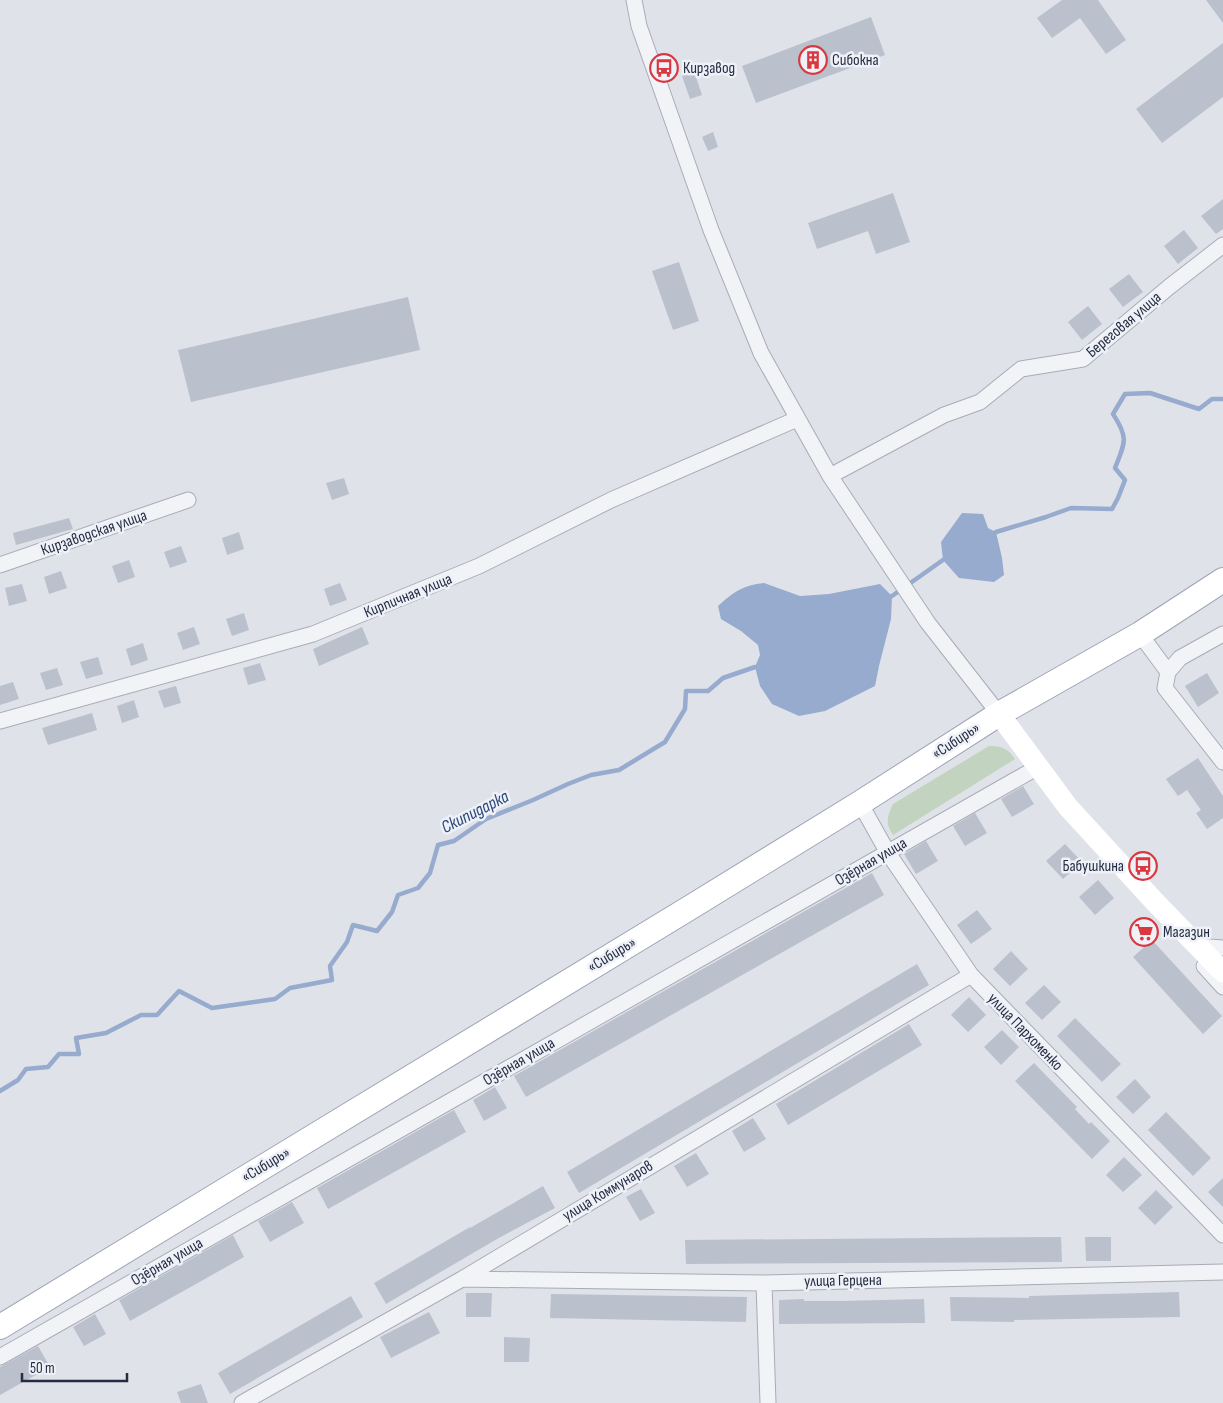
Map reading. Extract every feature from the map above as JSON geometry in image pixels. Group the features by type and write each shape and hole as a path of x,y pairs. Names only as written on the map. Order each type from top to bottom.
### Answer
{"main road":[{"name":"«Сибирь»","path":"0,1327 860,803 999,714 1140,634 1223,580"}],"street":[{"path":"634,0 640,26 711,230 761,352 830,476 928,623 1068,807 1155,902 1223,972"},
{"name":"Береговая улица","path":"830,476 944,415 980,402 1021,370 1083,359 1223,245"},
{"name":"Кирпичная улица","path":"0,721 313,634 479,566 611,500 797,419"},
{"name":"Кирзаводская улица","path":"0,565 188,500"},
{"path":"1140,634 1168,672"},
{"path":"1223,634 1180,658 1168,672 1165,688 1223,762"},
{"name":"Озёрная улица","path":"0,1357 1038,767"},
{"name":"улица Пархоменко","path":"860,803 888,853 971,976 1223,1235"},
{"path":"1155,902 1191,951 1223,987"},
{"path":"1197,946 1223,948"},
{"name":"улица Коммунаров","path":"242,1403 462,1279 971,976"},
{"name":"улица Герцена","path":"462,1279 764,1282 1223,1272"},
{"path":"764,1282 768,1403"}],"green space":[{"path":"989,746 1004,748 1015,759 893,835 888,820 893,804"}],"water":[{"path":"962,513 983,514 988,528 996,532 1004,575 994,582 959,578 943,560 941,542"},
{"path":"764,583 800,596 829,594 880,584 892,596 891,619 875,686 825,711 799,716 772,704 760,686 755,667 760,655 758,645 741,631 721,619 718,606 739,590 750,585"}],"building":[{"path":"1062,0 1098,0 1126,40 1106,54 1080,18 1052,38 1037,18"},
{"path":"1206,0 1223,0 1223,23"},
{"name":"Сибокна","path":"871,17 885,55 756,103 742,66"},
{"path":"1223,43 1223,97 1162,143 1136,109"},
{"path":"694,71 702,95 690,99 682,76"},
{"path":"713,132 718,147 708,151 702,137"},
{"path":"893,193 910,242 876,254 868,231 817,249 808,223"},
{"path":"1223,199 1223,229 1216,234 1201,216"},
{"path":"1184,230 1198,248 1178,264 1164,246"},
{"path":"679,262 699,321 673,330 652,271"},
{"path":"1129,274 1143,292 1123,307 1109,289"},
{"path":"408,297 420,350 191,402 178,350"},
{"path":"1088,306 1102,324 1082,340 1068,322"},
{"path":"344,478 349,494 332,500 326,483"},
{"path":"69,518 73,529 16,545 13,533"},
{"path":"239,532 244,549 227,555 222,538"},
{"path":"181,546 187,562 170,568 164,552"},
{"path":"129,560 135,577 118,583 112,566"},
{"path":"61,571 67,588 49,594 44,577"},
{"path":"340,583 347,600 330,606 324,589"},
{"path":"22,584 27,601 9,606 5,588"},
{"path":"244,613 249,630 232,636 226,619"},
{"path":"194,627 200,644 183,650 177,633"},
{"path":"362,627 369,644 319,666 313,649"},
{"path":"143,643 148,660 131,666 126,649"},
{"path":"98,657 103,674 86,679 80,662"},
{"path":"260,663 266,680 248,685 243,668"},
{"path":"57,668 63,685 46,690 40,673"},
{"path":"1207,673 1219,693 1198,707 1185,686"},
{"path":"13,682 19,699 0,705 0,686"},
{"path":"176,686 181,703 164,708 158,691"},
{"path":"134,700 139,717 122,723 117,706"},
{"path":"92,713 97,730 48,745 42,728"},
{"path":"1198,758 1223,796 1223,818 1207,829 1196,813 1201,810 1187,790 1178,796 1166,779"},
{"path":"1023,786 1034,804 1012,817 1001,799"},
{"path":"975,813 987,833 965,846 953,826"},
{"path":"926,841 938,861 916,874 904,854"},
{"path":"1065,844 1082,862 1063,879 1046,861"},
{"path":"872,873 884,895 526,1097 514,1076"},
{"path":"1098,880 1114,898 1095,915 1079,897"},
{"path":"977,910 992,929 971,944 957,925"},
{"name":"Магазин","path":"1143,917 1159,934 1145,947 1129,930"},
{"path":"1152,940 1222,1016 1203,1034 1133,957"},
{"path":"1011,951 1028,969 1010,986 993,969"},
{"path":"917,964 929,985 579,1193 567,1172"},
{"path":"1044,985 1061,1002 1042,1020 1025,1003"},
{"path":"969,997 986,1015 968,1032 951,1015"},
{"path":"1075,1018 1121,1064 1102,1082 1057,1036"},
{"path":"909,1024 922,1045 788,1125 776,1104"},
{"path":"1002,1030 1019,1047 1001,1065 984,1047"},
{"path":"1034,1063 1077,1107 1075,1109 1089,1124 1091,1122 1110,1141 1092,1159 1015,1081"},
{"path":"1135,1079 1151,1097 1133,1114 1116,1097"},
{"path":"495,1087 507,1108 484,1121 473,1100"},
{"path":"454,1110 466,1132 328,1209 317,1188"},
{"path":"1166,1112 1211,1158 1193,1176 1148,1130"},
{"path":"753,1118 766,1139 744,1152 732,1131"},
{"path":"696,1153 709,1174 687,1187 674,1166"},
{"path":"1124,1157 1142,1175 1123,1192 1106,1175"},
{"path":"1223,1178 1223,1207 1208,1192"},
{"path":"543,1186 555,1208 497,1239 386,1304 374,1283"},
{"path":"641,1189 655,1213 640,1221 626,1197"},
{"path":"1156,1190 1173,1207 1155,1225 1138,1208"},
{"path":"292,1202 304,1223 270,1242 258,1221"},
{"path":"233,1235 244,1257 130,1321 119,1300"},
{"path":"1061,1237 1062,1262 686,1264 685,1240"},
{"path":"1085,1237 1111,1237 1111,1261 1086,1261"},
{"path":"1179,1292 1180,1317 1014,1320 1014,1322 951,1321 950,1297 1029,1298 1029,1296"},
{"path":"466,1293 492,1293 491,1317 466,1317"},
{"path":"551,1294 747,1297 746,1322 550,1318"},
{"path":"351,1296 363,1317 230,1394 218,1373"},
{"path":"804,1299 804,1301 843,1301 924,1299 925,1323 779,1324 779,1300"},
{"path":"429,1312 440,1333 391,1358 380,1337"},
{"path":"95,1314 106,1334 84,1346 73,1327"},
{"path":"504,1337 530,1338 529,1362 504,1362"},
{"path":"38,1346 50,1367 0,1395 0,1367"},
{"path":"201,1384 208,1403 181,1403 177,1392"}],"waterway":[{"name":"Скипидарка","path":"996,532 1071,508 1112,509 1125,480 1115,468 1124,441 1121,429 1113,414 1125,394 1150,393 1199,409 1212,399 1223,399"},
{"name":"Скипидарка","path":"892,596 943,560"},
{"name":"Скипидарка","path":"0,1091 18,1080 26,1069 48,1067 59,1054 79,1054 76,1038 106,1033 141,1015 157,1015 179,991 212,1008 275,999 290,988 332,980 330,966 347,942 353,925 377,931 392,912 398,895 418,888 430,873 438,845 454,841 486,819 568,784 591,775 619,770 665,742 685,709 686,691 708,691 723,678 755,667"}],"place":[{"name":"Сибокна","path":"813,60"},
{"name":"Кирзавод","path":"664,68"},
{"name":"Бабушкина","path":"1143,866"},
{"name":"Магазин","path":"1144,932"}]}
